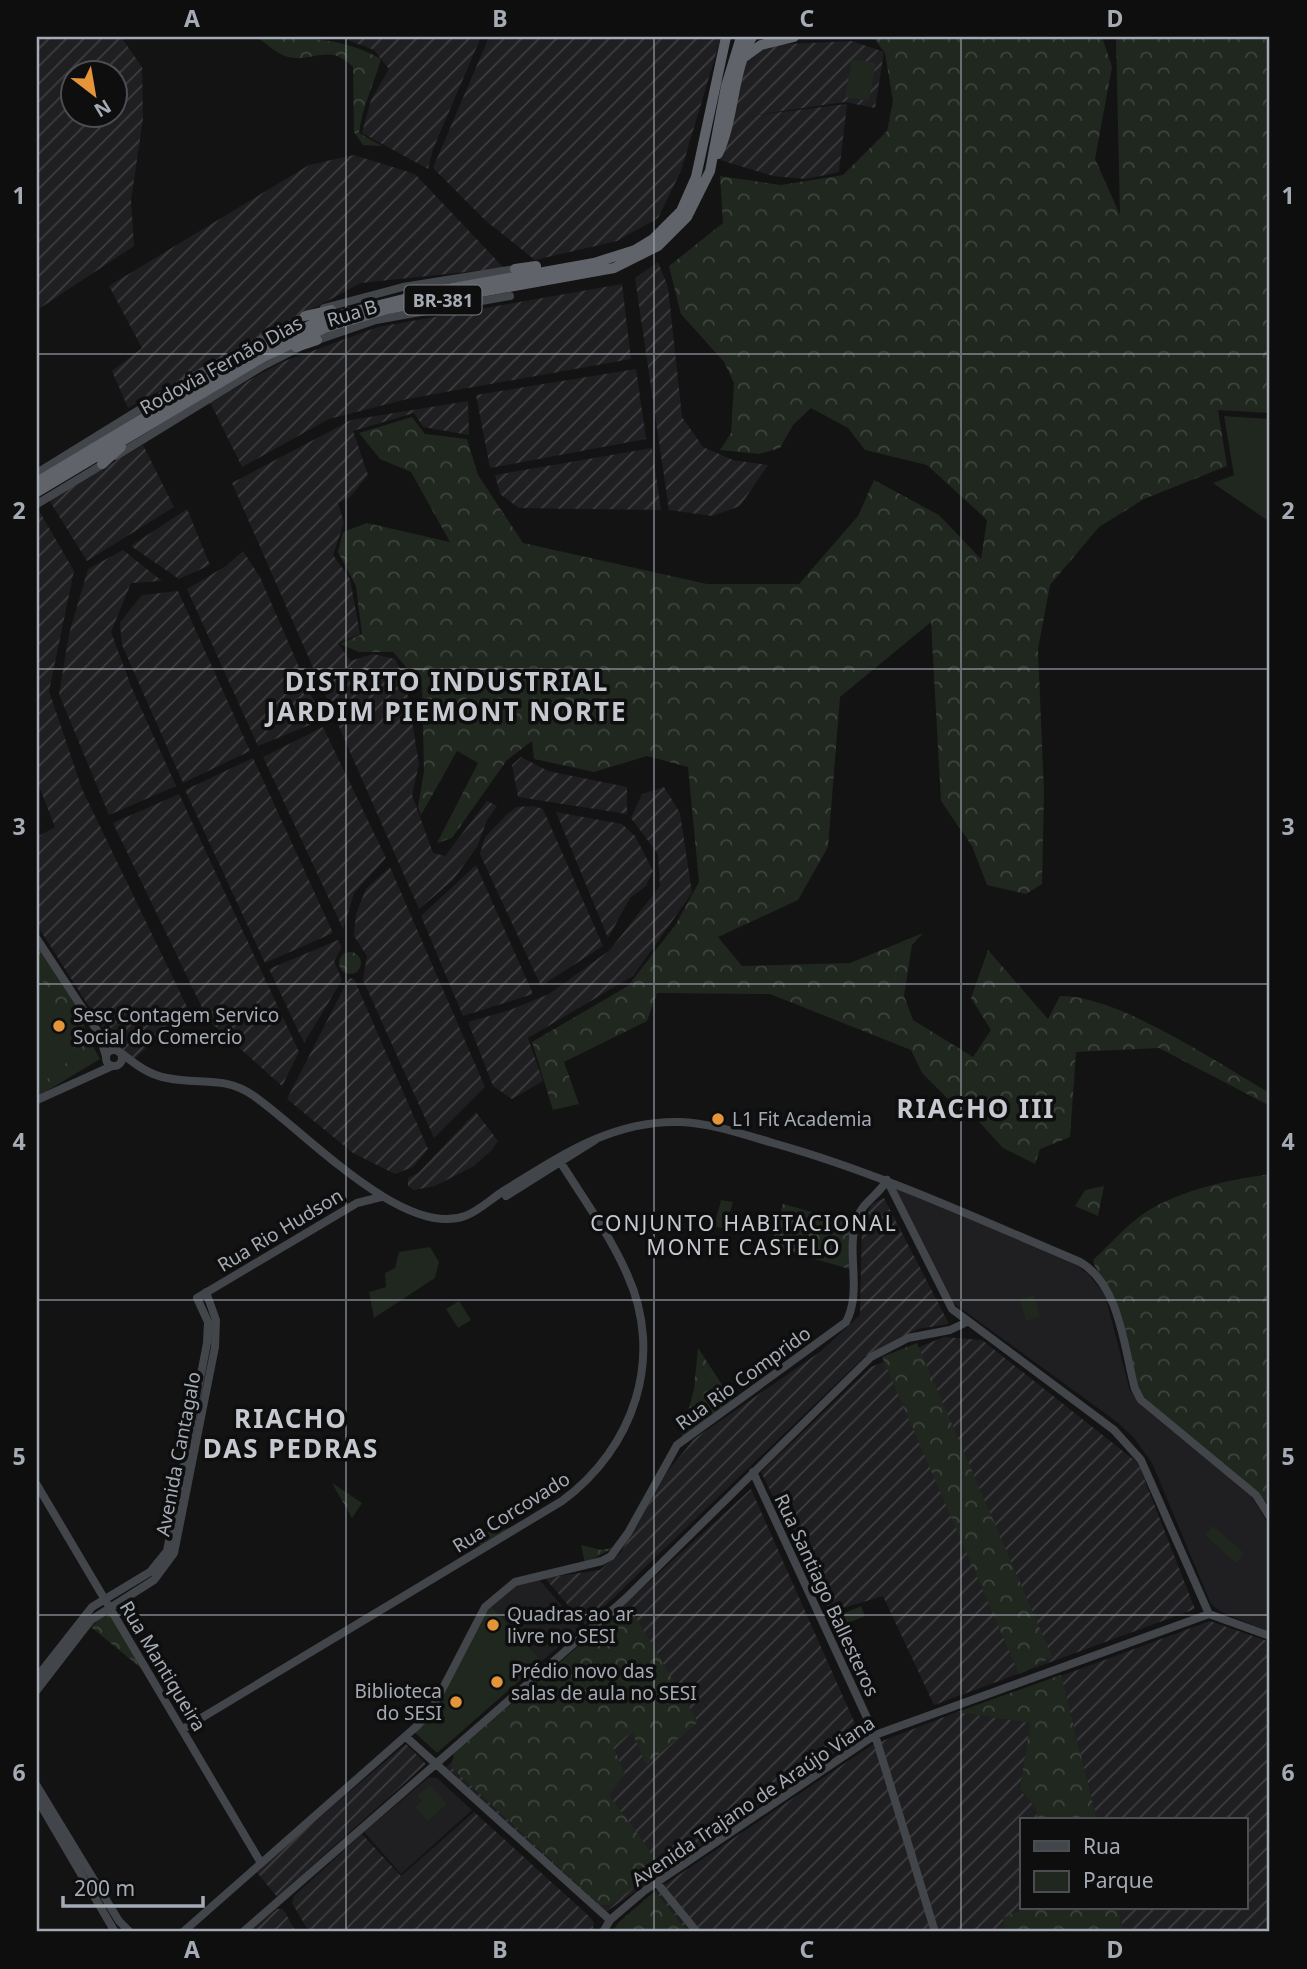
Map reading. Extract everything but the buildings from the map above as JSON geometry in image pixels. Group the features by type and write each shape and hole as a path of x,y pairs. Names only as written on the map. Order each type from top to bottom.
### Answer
{"highway":[{"name":"Rodovia Fernão Dias","path":"37,482 272,342 323,319 385,301 594,263 624,254 653,239 681,211 700,160 725,37"},
{"name":"Rodovia Fernão Dias","path":"37,492 263,357 314,333 365,315 582,276 638,258 673,234 696,202 712,166 726,86 741,37"},
{"path":"712,166 727,132 743,58 752,37"},
{"path":"743,58 761,45 794,37"},
{"name":"BR-381","path":"515,269 582,260 594,263"},
{"path":"510,296 582,276"},
{"name":"BR-381","path":"305,316 385,301"},
{"name":"BR-381","path":"263,357 317,340"},
{"path":"102,464 139,431"}],"street":[{"name":"BR-381","path":"37,473 194,376 305,316 377,292 515,269"},
{"name":"Rua B","path":"37,504 261,367 317,340 376,320 510,296"},
{"path":"37,939 98,1032 139,1067"},
{"path":"98,1032 106,1057 115,1065 139,1067 170,1079 205,1079 241,1088 381,1198 440,1219 464,1216 592,1140 614,1130 645,1123 701,1124 823,1157 945,1202 1086,1266 1102,1282 1108,1294 1135,1389 1141,1399 1256,1495 1270,1517"},
{"path":"87,1075 112,1050 120,1052"},
{"path":"37,1100 87,1075 115,1065 122,1060 120,1052"},
{"path":"478,1209 486,1208 561,1163 592,1140"},
{"name":"Rua Corcovado","path":"183,1729 562,1501 609,1457 627,1425 641,1384 643,1330 627,1273 561,1163"},
{"path":"887,1180 944,1297 967,1322 1114,1430 1137,1453 1209,1614 1270,1636"},
{"name":"Rua Rio Comprido","path":"183,1932 406,1737 432,1709 485,1607 515,1582 602,1561 611,1556 628,1534 677,1445 846,1322 854,1296 852,1247 855,1222 859,1212 887,1180"},
{"name":"Rua Rio Hudson","path":"197,1298 357,1203 381,1198"},
{"name":"Avenida Cantagalo","path":"37,1677 85,1614 154,1580 168,1564 178,1541 215,1347 216,1320 206,1292"},
{"name":"Avenida Cantagalo","path":"37,1690 107,1602 153,1569 167,1551 207,1343 208,1322 197,1298"},
{"path":"243,1932 625,1599 871,1357 908,1338 950,1330 967,1322"},
{"name":"Rua Santiago Ballesteros","path":"753,1472 875,1735 935,1932"},
{"name":"Rua Mantiqueira","path":"37,1485 261,1863"},
{"name":"Avenida Trajano de Araújo Viana","path":"603,1932 610,1920 657,1883 875,1735 1209,1614"},
{"path":"406,1737 610,1920"},
{"path":"37,1786 115,1926"},
{"path":"37,1799 115,1926 130,1932"},
{"path":"657,1883 697,1932"}],"shaded area":[{"path":"37,37 121,37 142,67 143,119 131,200 134,246 37,310"},
{"path":"340,37 481,37 433,149 428,169 362,133 371,100 389,69 374,50"},
{"path":"489,37 721,37 681,171 658,218 617,241 535,260 486,221 433,168"},
{"path":"852,41 884,52 875,108 845,102 742,117 847,104 839,172 806,179 773,176 720,160 730,130 743,64 768,45"},
{"path":"354,155 415,174 504,268 361,283 128,408 112,371 142,348 109,286 309,165"},
{"path":"658,262 668,287 682,417 703,447 733,460 768,465 740,506 712,516 669,510 635,278"},
{"path":"622,284 631,359 407,399 329,419 242,467 210,402 282,362 378,327"},
{"path":"636,369 646,439 490,468 476,395"},
{"path":"468,401 469,435 423,427 414,413 353,431 368,475 350,497 338,503 344,523 333,555 350,579 360,634 338,643 350,661 373,654 395,659 405,679 419,764 412,795 433,853 445,856 487,801 497,806 487,820 477,847 453,880 419,909 232,483 351,420"},
{"path":"143,445 174,507 87,561 49,500"},
{"path":"652,448 661,510 519,508 500,494 495,475"},
{"path":"38,509 74,571 49,691 82,789 188,1009 134,1059 111,1041 37,925 37,837 55,827 37,781"},
{"path":"187,509 210,565 179,579 131,546"},
{"path":"123,550 162,581 131,583 111,632 131,686 176,786 109,815 59,694 69,634 88,569"},
{"path":"243,551 260,577 322,720 258,746 187,589 226,566"},
{"path":"178,591 250,751 183,783 122,645 120,622 142,595"},
{"path":"323,727 386,858 354,893 343,929 263,757"},
{"path":"521,757 548,771 627,787 627,814 518,797 512,765"},
{"path":"253,758 333,933 265,963 185,790"},
{"path":"664,787 680,813 692,893 633,976 528,1038 543,1081 512,1099 493,1086 468,1022 510,1010 549,994 610,950 660,886 658,854 631,818 642,794"},
{"path":"179,794 299,1052 282,1086 208,1020 113,823"},
{"path":"533,806 543,809 603,946 541,986 480,854 485,837 508,813 517,807"},
{"path":"556,812 622,824 635,836 653,871 646,886 630,898 608,938"},
{"path":"476,865 533,994 463,1016 421,916"},
{"path":"390,867 485,1087 434,1138 363,980 367,956 354,936 356,914 366,889"},
{"path":"338,940 342,947 334,961 342,980 304,1043 269,969"},
{"path":"349,978 354,979 428,1149 413,1167 395,1174 353,1153 287,1099"},
{"path":"476,1112 498,1141 492,1150 474,1166 435,1186 414,1190 408,1186 408,1178 418,1173"},
{"path":"898,1188 1077,1265 1090,1276 1105,1295 1130,1391 1145,1409 1250,1494 1270,1527 1270,1632 1221,1612 1211,1604 1152,1463 1134,1438 1117,1422 941,1294 892,1191"},
{"path":"884,1198 949,1324 918,1329 865,1356 585,1625 545,1578 600,1570 621,1552 667,1472 694,1439 820,1352 860,1315 862,1224 872,1204"},
{"path":"944,1337 982,1340 1138,1463 1195,1609 934,1705 883,1596 830,1612 761,1472 871,1367"},
{"path":"751,1489 860,1735 603,1914 446,1767"},
{"path":"537,1577 581,1628 542,1661 489,1604 522,1582"},
{"path":"1210,1621 1270,1642 1270,1932 1124,1932 1118,1910 1248,1910 1248,1818 1096,1818 1061,1676"},
{"path":"957,1712 1030,1723 1020,1790 1035,1807 1038,1818 1020,1818 1020,1910 1022,1910 1003,1918 1006,1932 688,1932 655,1891 872,1745"},
{"path":"406,1744 426,1764 277,1897 256,1871"},
{"path":"429,1777 437,1778 472,1810 401,1874 364,1832"},
{"path":"474,1812 590,1917 594,1923 592,1932 309,1932 292,1903 294,1896 362,1834 401,1876"},
{"path":"277,1909 283,1909 296,1932 250,1932"}],"green space":[{"path":"257,37 336,42 381,59 365,105 359,133 382,146 363,145 354,132 353,67 344,59 327,54 303,58 285,56"},
{"path":"873,37 1102,37 1112,67 1095,159 1120,215 1116,37 1270,37 1270,413 1218,410 1227,466 1144,499 1099,527 1050,585 1038,649 1044,792 1042,884 1026,894 987,885 972,846 941,801 931,622 840,697 828,847 798,900 718,937 742,966 850,963 923,933 912,945 904,996 913,1020 973,1057 991,1030 971,998 988,950 1048,1019 1060,996 1084,999 1110,1007 1167,1033 1270,1093 1270,1106 1159,1048 1076,1052 1070,1137 1040,1149 1035,1164 1003,1148 962,1103 949,1100 922,1073 911,1050 770,994 657,993 647,1021 564,1062 579,1104 553,1110 532,1042 628,986 676,924 699,882 688,767 647,756 594,772 534,759 532,741 507,760 452,838 437,843 478,763 457,751 421,815 418,807 424,771 422,685 393,652 359,652 340,644 362,634 356,586 338,552 343,532 367,523 450,542 411,472 380,459 359,433 412,417 425,434 467,439 478,475 523,543 707,584 799,584 858,516 874,480 939,515 981,559 987,520 927,465 865,450 848,428 811,408 793,425 780,448 759,454 720,450 731,433 734,383 724,362 681,314 669,266 723,223 720,176 781,185 843,175 887,131 893,101 885,53"},
{"path":"852,59 876,63 869,101 845,97"},
{"path":"1224,416 1270,419 1270,522 1213,483 1234,475"},
{"name":"Sesc Contagem Servico Social do Comercio","path":"37,945 100,1059 37,1097"},
{"path":"37,947 75,1002 94,1053 74,1074 46,1088 44,1085 37,1093 37,1081 46,1080 77,1054 37,969"},
{"path":"350,952 358,955 361,963 358,971 350,974 342,971 339,963 342,955"},
{"path":"1270,1174 1270,1505 1139,1391 1121,1314 1093,1260 1132,1222 1160,1204 1206,1187"},
{"path":"1104,1186 1098,1216 1075,1206 1085,1190"},
{"path":"721,1200 733,1202 725,1229 714,1226"},
{"path":"783,1204 852,1223 849,1269 771,1246"},
{"path":"430,1247 439,1262 435,1278 374,1318 369,1292 386,1287 385,1273 395,1268 399,1252"},
{"path":"1034,1295 1040,1317 1026,1321 1020,1299"},
{"path":"459,1301 471,1320 458,1328 446,1309"},
{"path":"917,1343 1052,1657 1019,1674 882,1357"},
{"path":"698,1348 732,1400 681,1439 694,1389"},
{"path":"332,1483 362,1503 352,1518"},
{"path":"1213,1526 1244,1553 1236,1563 1205,1535"},
{"path":"511,1528 481,1547 473,1534"},
{"path":"581,1545 602,1550 615,1547 585,1563"},
{"path":"489,1604 542,1661 437,1753 413,1731 434,1709"},
{"path":"628,1604 698,1722 646,1765 632,1732 613,1747 625,1774 609,1795 662,1867 610,1905 600,1905 451,1767 454,1753"},
{"path":"861,1606 865,1616 844,1625 840,1615"},
{"path":"109,1610 142,1669 91,1627"},
{"path":"1061,1675 1097,1818 1038,1818 1035,1807 1020,1790 1030,1723 957,1712"},
{"path":"430,1785 447,1804 428,1821 415,1807 422,1801 417,1796"},
{"path":"655,1891 688,1932 612,1932 619,1922"},
{"path":"1022,1910 1118,1910 1124,1932 1006,1932 1002,1918"}],"place":[{"name":"Sesc Contagem Servico Social do Comercio","path":"59,1026"},
{"name":"L1 Fit Academia","path":"718,1119"},
{"name":"Quadras ao ar livre no SESI","path":"493,1625"},
{"name":"Prédio novo das salas de aula no SESI","path":"497,1682"},
{"name":"Biblioteca do SESI","path":"456,1702"}],"district":[{"name":"DISTRITO INDUSTRIAL JARDIM PIEMONT NORTE","path":"447,696"},
{"name":"RIACHO III","path":"976,1108"},
{"name":"CONJUNTO HABITACIONAL MONTE CASTELO","path":"744,1235"},
{"name":"RIACHO DAS PEDRAS","path":"291,1433"}]}
